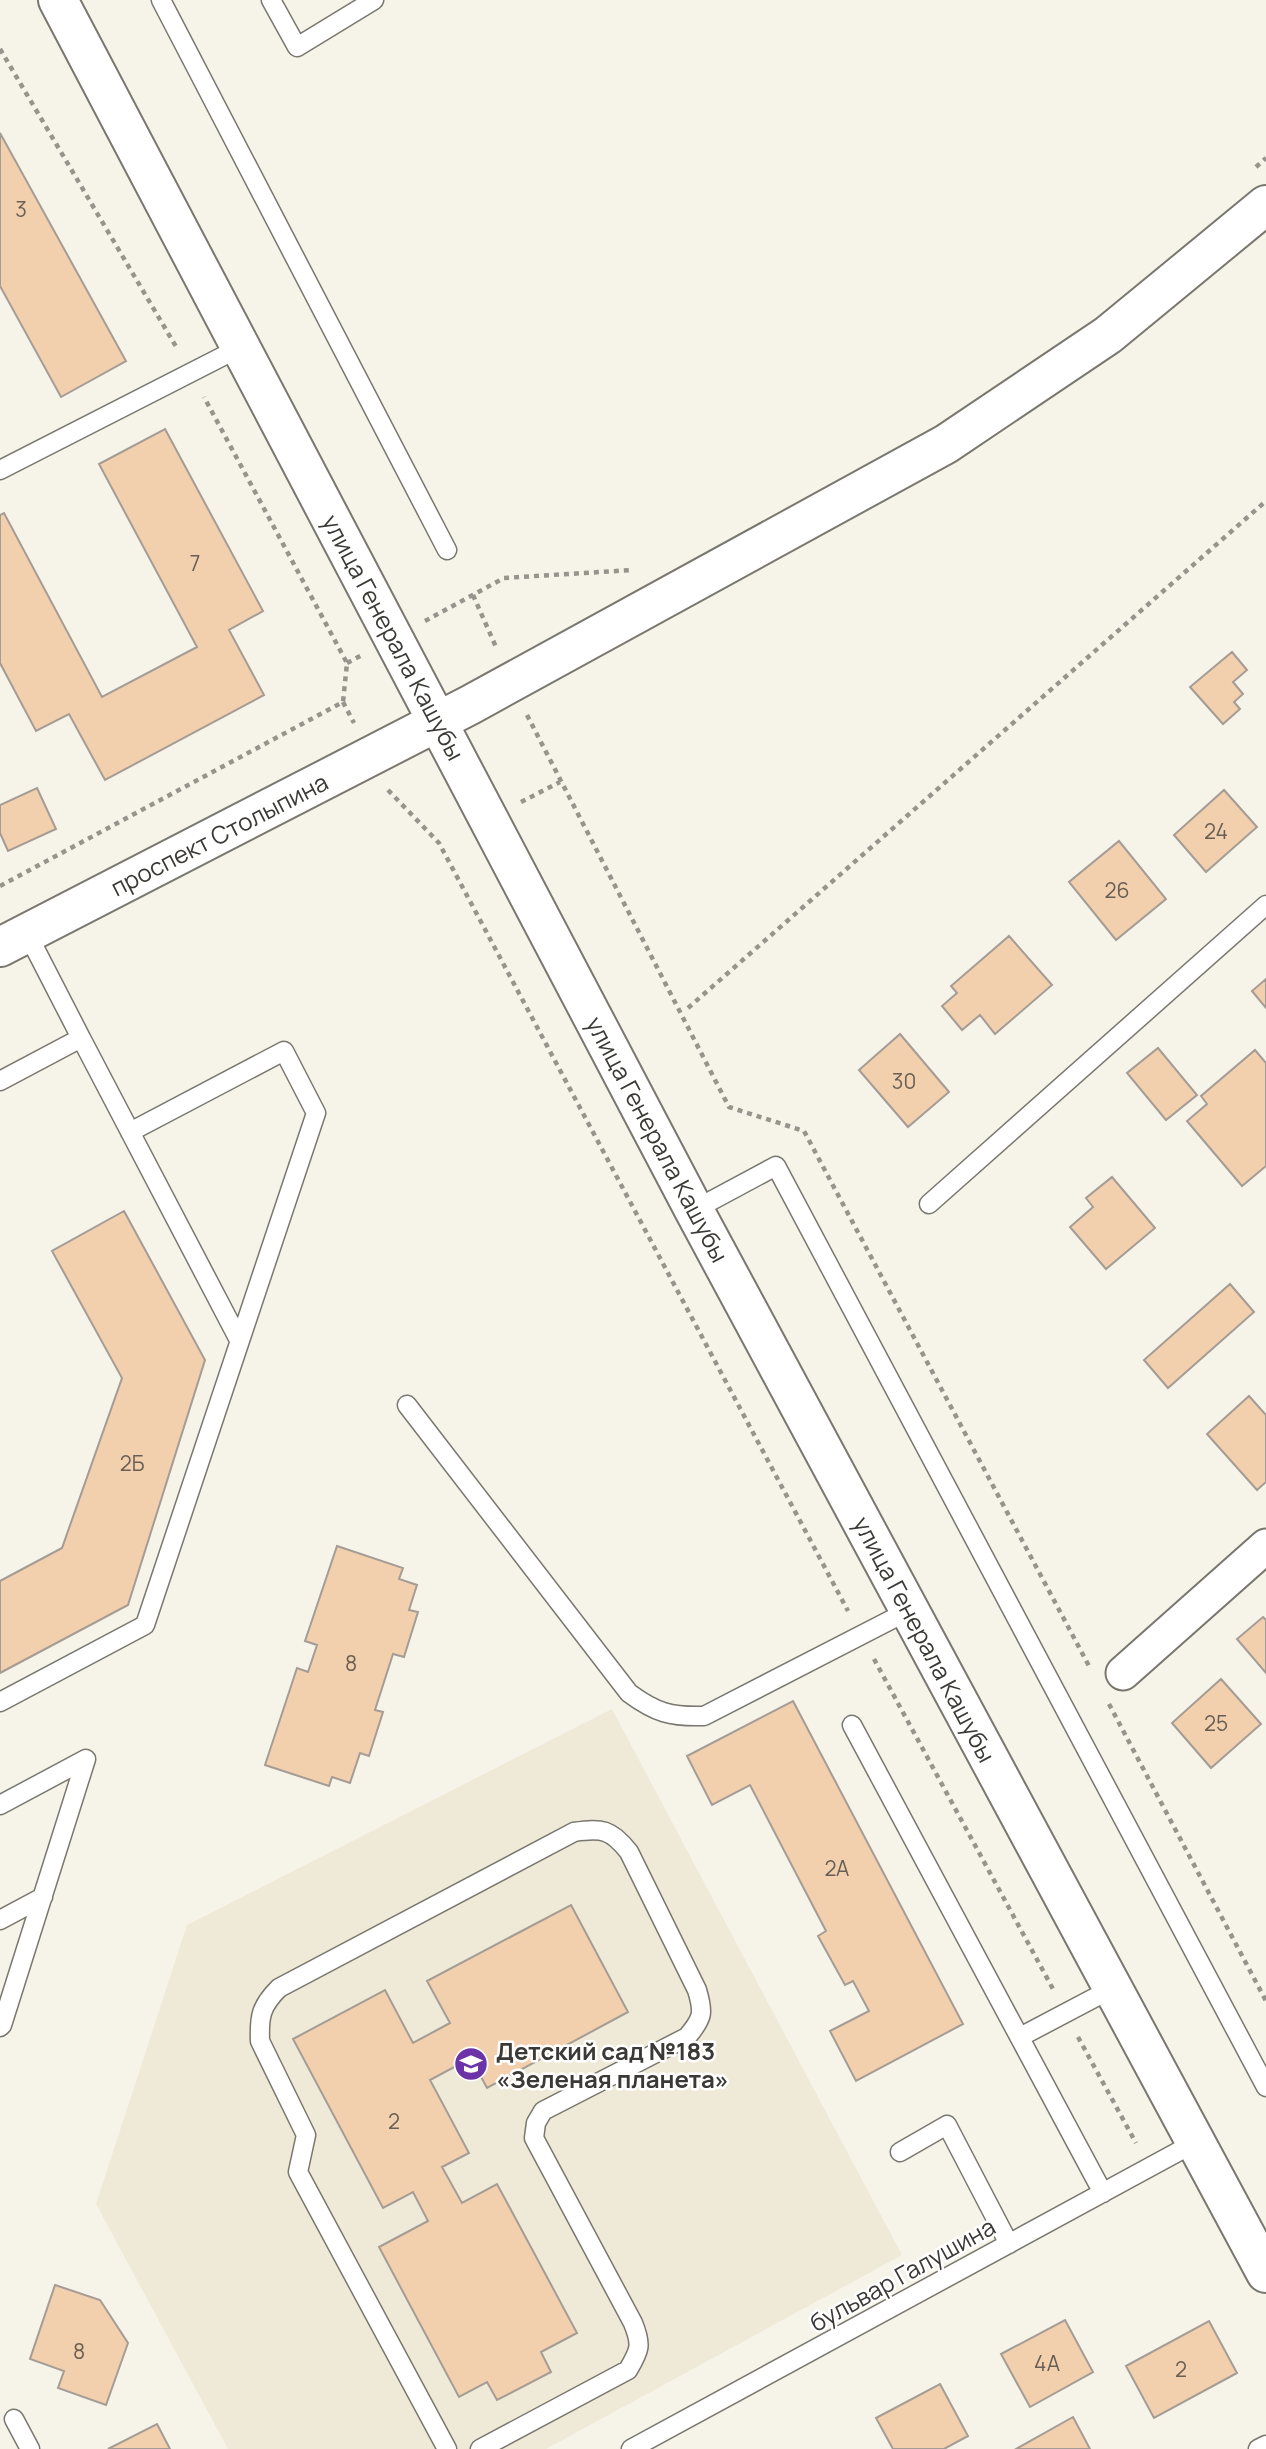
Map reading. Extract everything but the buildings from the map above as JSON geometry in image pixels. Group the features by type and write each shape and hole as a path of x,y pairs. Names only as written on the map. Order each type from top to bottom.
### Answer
{"street":[{"name":"улица Генерала Кашубы","path":"58,0 694,1210 1266,2273"},
{"name":"проспект Столыпина","path":"13,940 439,721 946,444 1108,335 1266,205"},
{"path":"1123,1673 1266,1546"}],"lane":[{"path":"161,0 447,550"},
{"path":"271,0 297,47 374,0"},
{"path":"0,470 241,347"},
{"path":"929,1205 1266,905"},
{"path":"13,940 81,1038 239,1340"},
{"path":"0,1081 81,1038"},
{"path":"0,1702 145,1625 316,1113 284,1051 130,1132"},
{"path":"694,1210 776,1166 1266,2087"},
{"path":"407,1405 629,1693 650,1709 677,1717 704,1716 910,1610"},
{"path":"852,1725 1103,2193"},
{"path":"0,1805 86,1759 0,2027"},
{"path":"447,2449 298,2172 306,2135 260,2041 260,2024 265,2002 279,1988 574,1832 596,1829 615,1835 629,1852 697,1990 702,2006 700,2022 688,2037 543,2111 536,2123 534,2138 633,2323 639,2338 639,2352 628,2370 480,2449"},
{"path":"0,1920 43,1897"},
{"path":"1020,2037 1113,1988"},
{"path":"900,2152 947,2125 1009,2244"},
{"name":"бульвар Галушина","path":"631,2449 1196,2142"},
{"path":"14,2419 30,2449"},
{"path":"1258,2449 1266,2445"}],"path":[{"path":"0,49 191,372 347,663 343,702 386,788 439,844 861,1636 1149,2167"},
{"path":"1256,168 1266,158"},
{"path":"688,1008 1266,500"},
{"path":"347,663 504,578 641,570"},
{"path":"0,886 343,702"}],"shaded area":[{"name":"Детский сад №183 «Зеленая планета»","path":"612,1709 902,2255 546,2449 228,2449 96,2204 187,1925"}],"place":[{"name":"Детский сад №183 «Зеленая планета»","path":"471,2064"}]}
